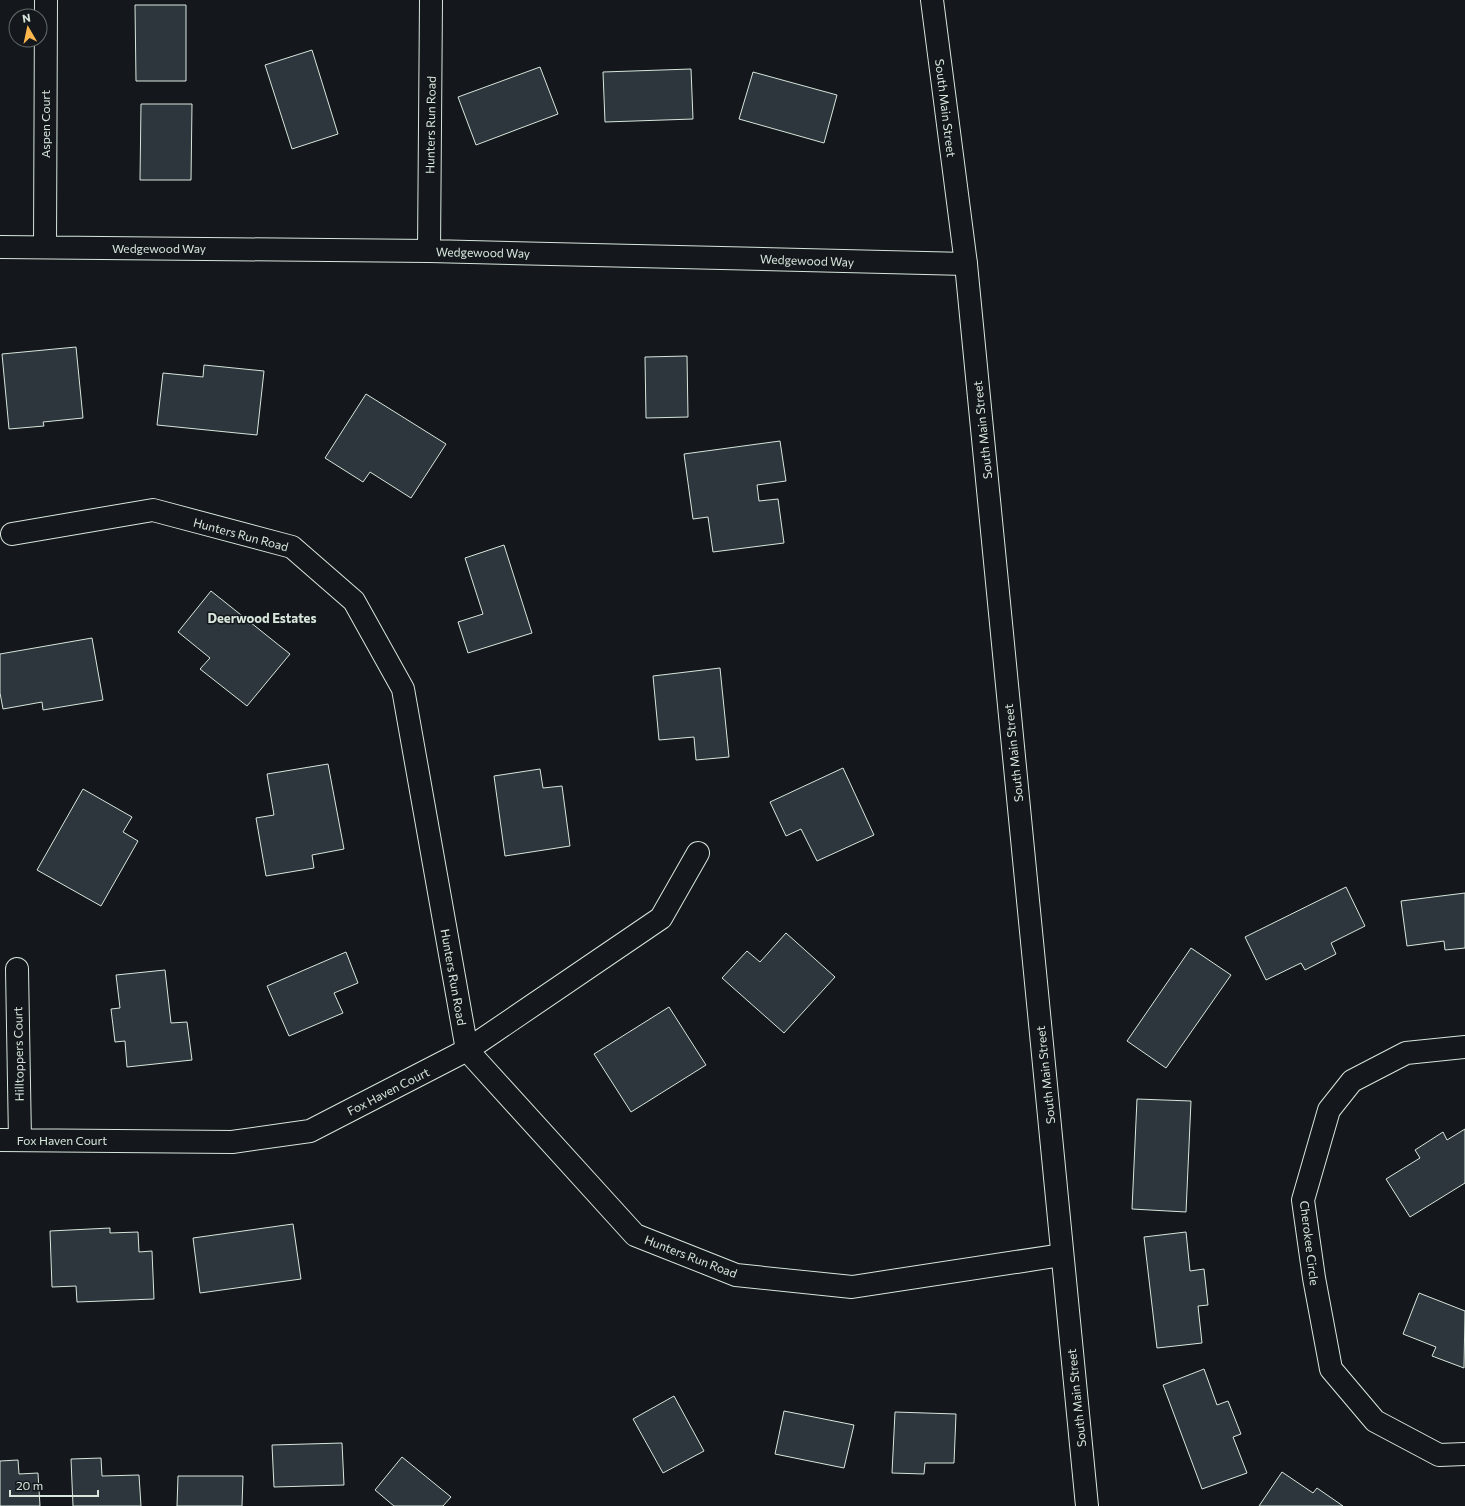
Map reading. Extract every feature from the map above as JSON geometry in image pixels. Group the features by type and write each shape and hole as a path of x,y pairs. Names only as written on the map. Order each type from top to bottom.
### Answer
{"street":[{"name":"Aspen Court","path":"45,247 46,0"},
{"name":"Hunters Run Road","path":"428,251 432,0"},
{"name":"South Main Street","path":"932,0 966,264 1087,1506"},
{"name":"Wedgewood Way","path":"0,247 428,251 966,264"},
{"name":"Hunters Run Road","path":"12,534 153,510 292,547 354,601 403,689 467,1050 635,1236 736,1275 852,1287 1062,1255"},
{"name":"Fox Haven Court","path":"10,1140 232,1142 310,1131 467,1050 661,918 698,854"},
{"name":"Hilltoppers Court","path":"10,1140 16,969"},
{"name":"Cherokee Circle","path":"1465,1047 1406,1053 1352,1081 1329,1110 1303,1200 1314,1278 1331,1369 1375,1421 1439,1455 1465,1454"}],"building":[{"path":"135,5 186,5 186,81 136,81"},
{"path":"312,50 338,134 292,149 265,65"},
{"path":"540,67 558,114 476,145 458,97"},
{"path":"691,69 693,119 605,122 603,72"},
{"path":"753,72 837,95 824,143 739,119"},
{"path":"141,104 192,104 191,180 140,180"},
{"path":"76,347 83,418 43,422 44,426 9,429 2,354"},
{"path":"687,356 688,417 646,418 645,357"},
{"path":"204,365 264,371 257,435 157,425 163,373 203,377"},
{"path":"366,394 446,444 411,498 370,472 363,482 325,458"},
{"path":"780,441 786,481 757,485 759,501 778,499 784,543 713,552 708,517 693,519 684,454"},
{"path":"504,545 532,633 468,653 458,622 483,614 465,558"},
{"path":"211,591 290,654 247,706 200,669 210,658 178,632"},
{"path":"92,638 103,700 43,710 42,702 3,709 0,693 0,654"},
{"path":"720,668 729,757 696,760 694,737 659,740 653,676"},
{"path":"328,764 344,849 312,855 314,868 266,876 256,818 274,815 267,774"},
{"path":"843,768 874,835 817,861 801,829 786,836 770,802"},
{"path":"540,769 543,788 562,786 570,846 505,856 494,776"},
{"path":"83,789 132,817 123,832 138,841 101,906 37,870"},
{"path":"1346,887 1365,926 1331,943 1336,954 1305,970 1301,963 1266,980 1245,937"},
{"path":"1465,893 1465,948 1445,950 1444,941 1407,946 1401,901"},
{"path":"786,933 835,977 784,1033 722,978 747,951 760,962"},
{"path":"1191,948 1231,975 1166,1068 1127,1041"},
{"path":"346,952 358,983 334,993 343,1013 289,1036 267,986"},
{"path":"165,970 171,1023 187,1022 192,1060 127,1067 125,1041 115,1042 111,1009 120,1008 116,975"},
{"path":"669,1007 706,1065 631,1112 594,1054"},
{"path":"1137,1099 1191,1101 1186,1212 1132,1209"},
{"path":"1465,1129 1465,1183 1410,1217 1386,1179 1420,1158 1415,1150 1443,1132 1447,1140"},
{"path":"293,1224 301,1279 200,1293 193,1238"},
{"path":"110,1228 110,1233 138,1232 139,1252 152,1251 154,1299 77,1302 76,1286 52,1287 50,1231"},
{"path":"1186,1232 1190,1271 1204,1269 1208,1305 1198,1306 1202,1343 1157,1348 1144,1237"},
{"path":"1419,1293 1465,1311 1464,1368 1432,1356 1436,1347 1403,1334"},
{"path":"1204,1369 1217,1405 1228,1401 1241,1434 1233,1437 1247,1473 1202,1489 1163,1385"},
{"path":"674,1396 704,1451 663,1473 633,1419"},
{"path":"784,1411 854,1425 844,1468 775,1454"},
{"path":"895,1412 956,1414 954,1463 925,1463 924,1474 892,1473"},
{"path":"342,1443 344,1485 274,1487 272,1445"},
{"path":"402,1457 451,1497 443,1506 394,1506 375,1490"},
{"path":"101,1458 102,1476 139,1475 141,1506 73,1506 71,1459"},
{"path":"18,1460 19,1474 38,1473 40,1506 0,1506 0,1461"},
{"path":"1282,1472 1313,1493 1317,1488 1343,1506 1259,1506"},
{"path":"178,1476 243,1476 242,1506 177,1506"}],"district":[{"name":"Deerwood Estates","path":"262,618"}]}
